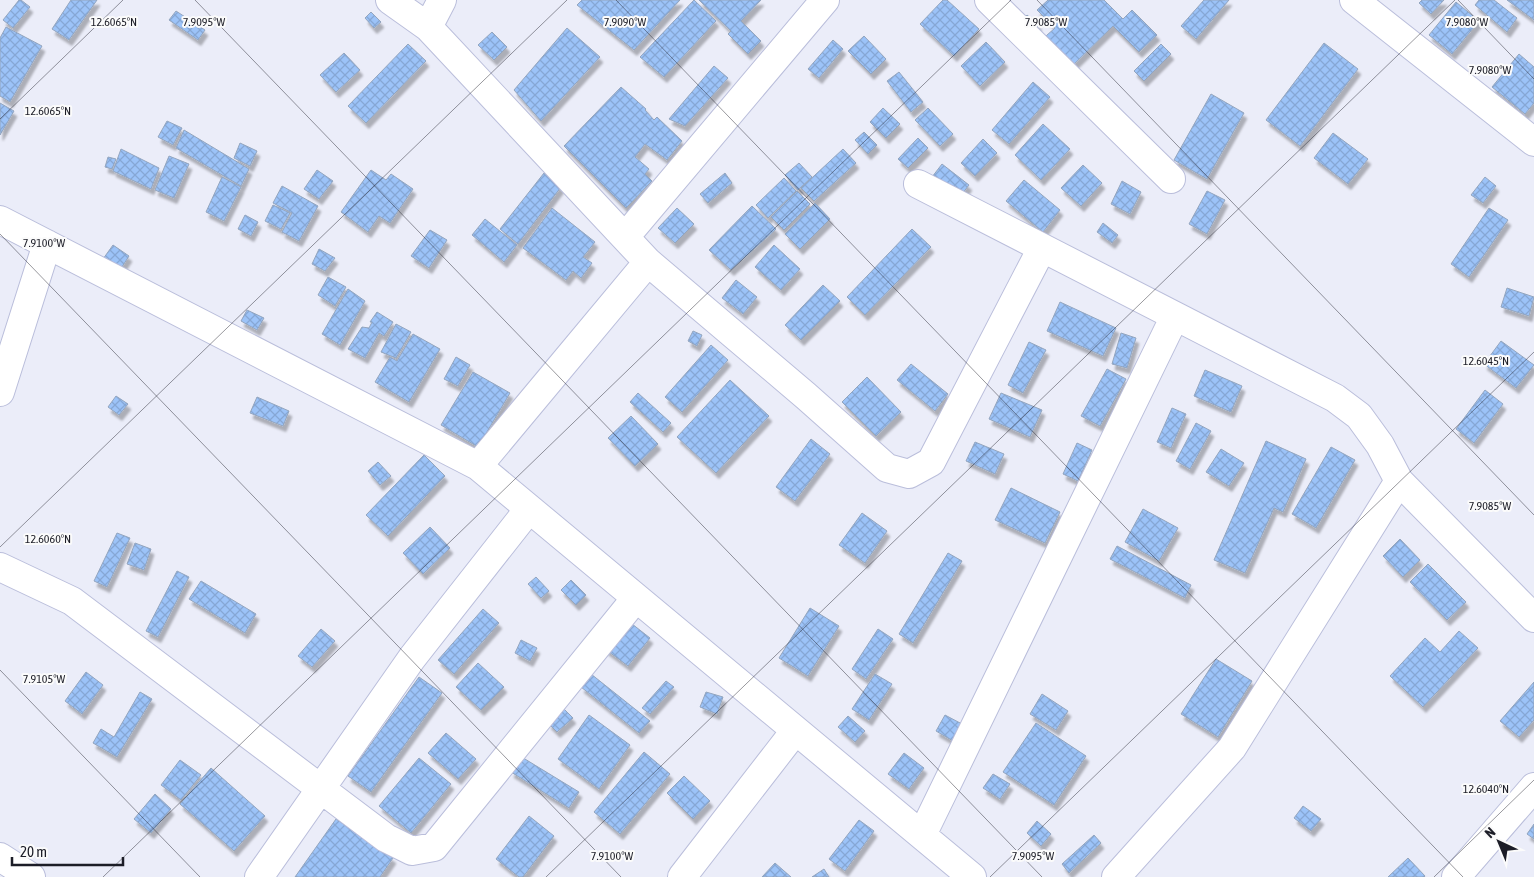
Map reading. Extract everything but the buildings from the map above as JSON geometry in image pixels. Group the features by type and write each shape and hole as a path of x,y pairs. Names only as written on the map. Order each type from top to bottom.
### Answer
{"street":[{"path":"390,0 428,27 648,262 806,396 887,468 909,474 931,462 1042,248"},
{"path":"428,27 442,0"},
{"path":"625,237 825,0"},
{"path":"989,0 1171,179"},
{"path":"1354,0 1533,138"},
{"path":"918,184 1335,398 1358,416 1380,445 1399,481 1534,618"},
{"path":"0,220 478,466 972,877"},
{"path":"0,392 47,244"},
{"path":"478,466 648,262"},
{"path":"922,835 1175,316"},
{"path":"1116,877 1232,748 1399,481"},
{"path":"259,877 412,658 530,509"},
{"path":"0,566 72,601 386,838 412,851 434,846 636,598"},
{"path":"682,877 796,731"},
{"path":"1456,877 1534,787"},
{"path":"0,857 31,877"}]}
